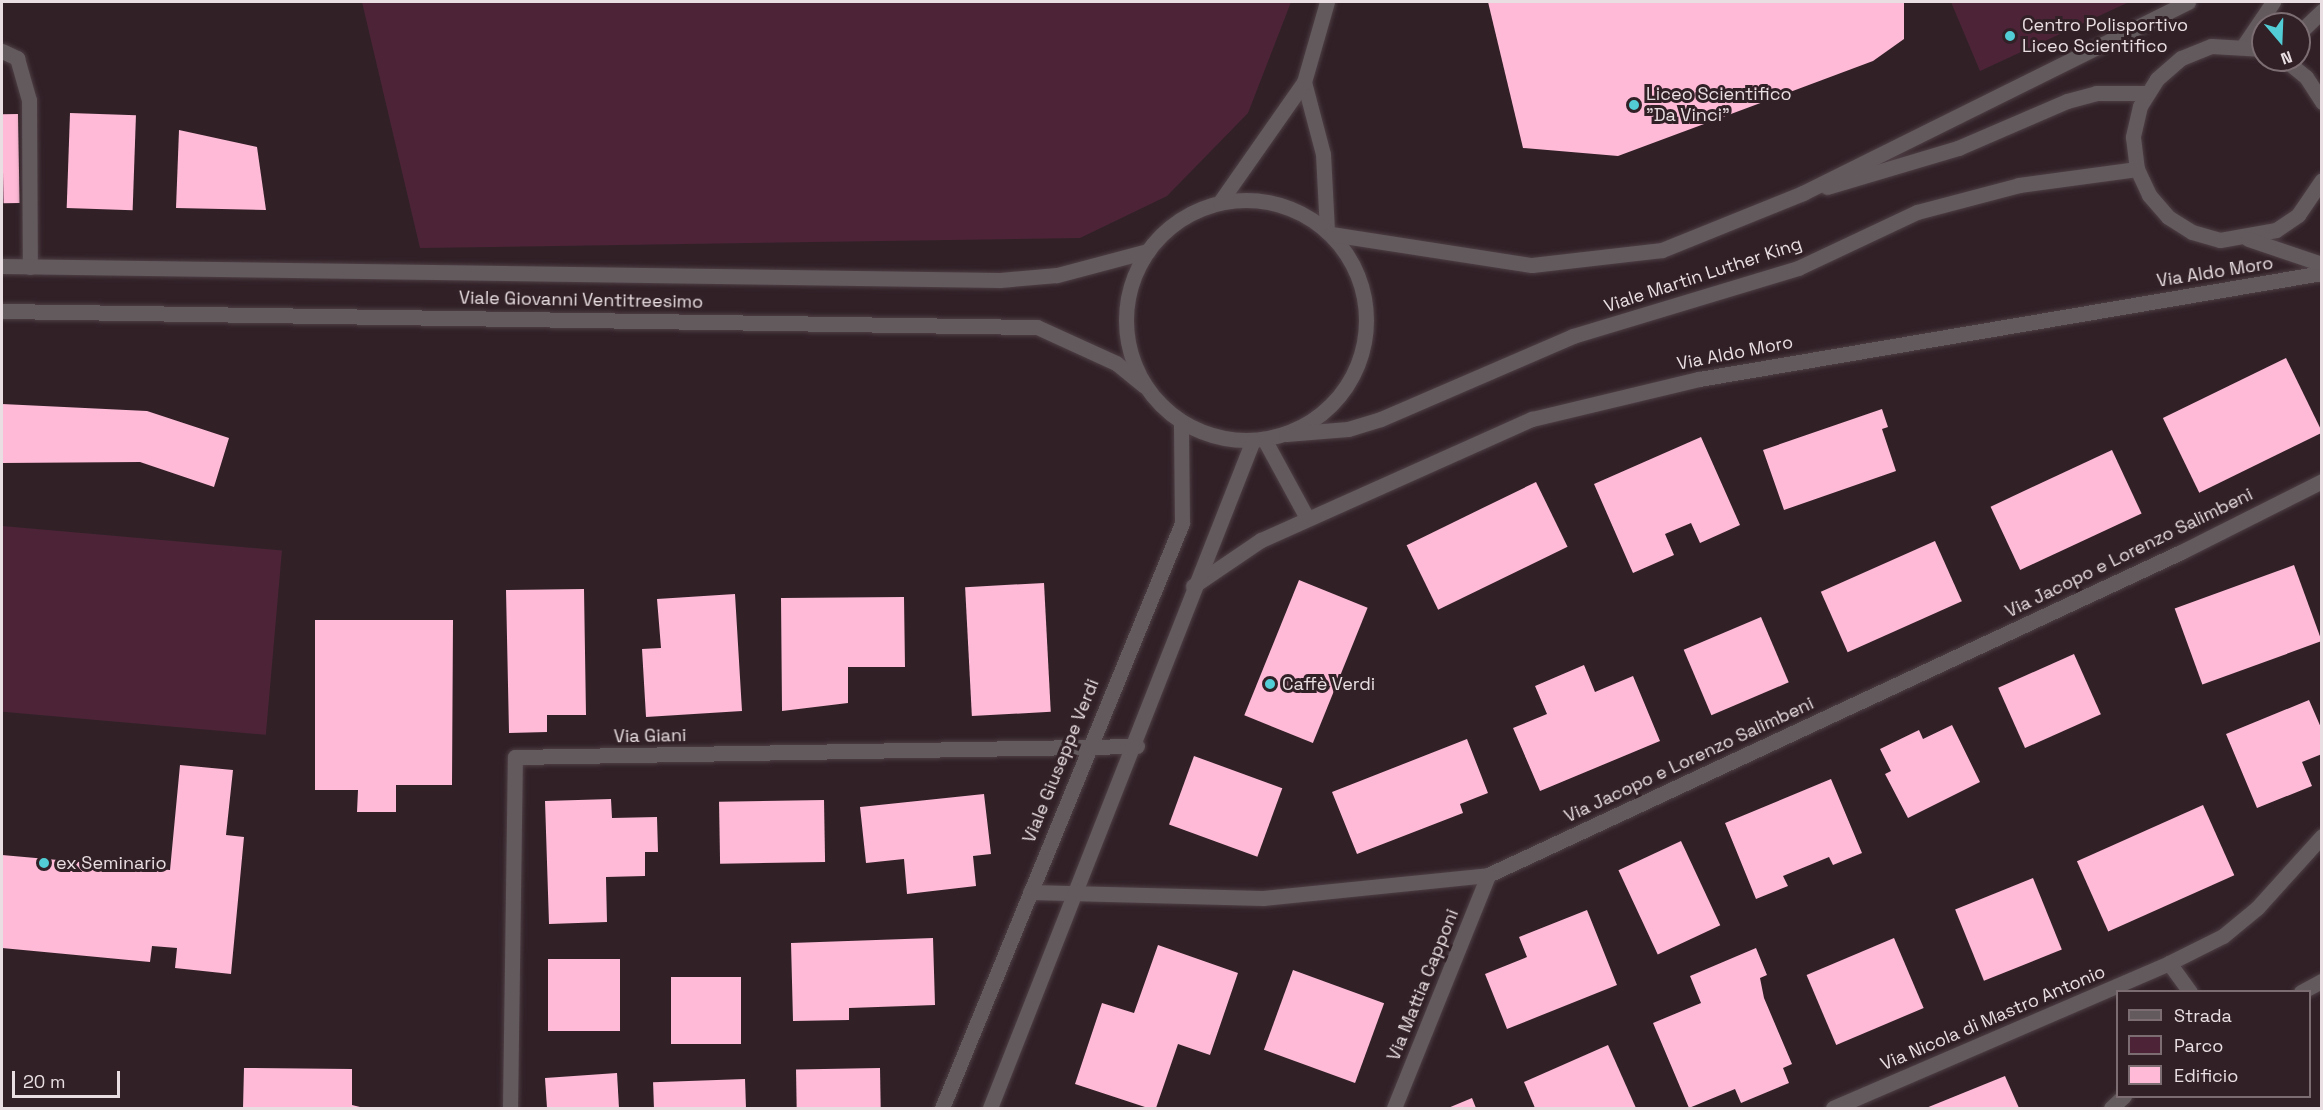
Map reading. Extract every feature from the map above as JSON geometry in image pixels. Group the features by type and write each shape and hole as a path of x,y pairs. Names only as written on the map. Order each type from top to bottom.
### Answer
{"street":[{"path":"1220,202 1304,82 1326,2"},
{"name":"Viale Martin Luther King","path":"1329,232 1532,265 1662,250 1803,193 2188,2"},
{"path":"2244,45 2273,2"},
{"path":"2311,22 2322,11"},
{"path":"2251,46 2211,46 2181,58 2146,93 2133,138 2137,169 2149,195 2192,232 2220,240 2248,239 2276,230 2318,198 2322,180"},
{"path":"2,51 17,58 29,100 30,267"},
{"path":"2300,72 2306,77 2322,102"},
{"path":"1304,82 1323,154 1329,232"},
{"name":"Viale Martin Luther King","path":"1803,193 1958,148 2067,101 2096,93 2146,93"},
{"name":"Viale Martin Luther King","path":"1286,434 1348,429 1381,419 1573,336 1798,268 1917,212 2019,185 2137,169"},
{"path":"1258,200 1295,209 1329,232 1355,266 1364,296 1364,346 1349,384 1322,414 1286,434 1259,440 1228,440 1180,421 1144,386 1130,353 1125,318 1131,283 1148,251 1184,218 1220,202 1258,200"},
{"name":"Via Aldo Moro","path":"2248,239 2322,264"},
{"name":"Viale Giovanni Ventitreesimo","path":"2,266 1000,280 1057,275 1148,251"},
{"name":"Via Aldo Moro","path":"1193,586 1261,540 1532,419 1710,377 2322,273"},
{"name":"Viale Giovanni Ventitreesimo","path":"2,311 1037,327 1116,363 1144,386"},
{"name":"Viale Giuseppe Verdi","path":"942,1108 1085,750 1182,523 1180,421"},
{"path":"1259,440 1307,518"},
{"path":"990,1108 1137,746 1193,586 1259,440"},
{"name":"Via Jacopo e Lorenzo Salimbeni","path":"1030,892 1263,898 1488,875 2181,552 2322,481"},
{"name":"Via Giani","path":"510,1108 515,757 1085,750 1137,746"},
{"name":"Via Nicola di Mastro Antonio","path":"1833,1108 2169,963 2223,936 2257,908 2322,836"},
{"name":"Via Mattia Capponi","path":"1394,1108 1488,875"},
{"path":"2169,963 2189,990"},
{"path":"2305,990 2322,981"}],"green space":[{"path":"362,2 1291,2 1248,113 1167,196 1080,238 420,248"},
{"name":"Centro Polisportivo Liceo Scientifico","path":"1951,2 2129,2 1980,71"},
{"path":"2,526 282,550 266,735 2,712"}],"building":[{"name":"Liceo Scientifico \"Da Vinci\"","path":"1488,2 1904,2 1904,39 1873,61 1618,156 1523,148"},
{"path":"70,113 136,115 133,210 67,208"},
{"path":"2,114 18,114 20,203 4,203"},
{"path":"179,130 257,147 266,210 176,208"},
{"path":"2286,358 2322,433 2199,493 2163,418"},
{"path":"2,404 147,411 229,438 214,487 140,462 2,463"},
{"path":"1882,409 1888,427 1882,429 1896,471 1784,510 1763,450"},
{"path":"1701,437 1740,525 1700,543 1691,523 1665,534 1674,555 1633,573 1594,484"},
{"path":"2112,450 2142,513 2020,570 1991,507"},
{"path":"1536,482 1568,547 1438,610 1407,545"},
{"path":"1935,541 1962,601 1848,652 1821,592"},
{"path":"2294,565 2322,641 2202,685 2175,608"},
{"path":"1299,580 1368,608 1313,743 1244,715"},
{"path":"1044,583 1051,712 972,716 965,587"},
{"path":"584,589 586,715 547,715 547,732 509,733 506,590"},
{"path":"735,594 742,711 646,717 642,649 661,648 657,599"},
{"path":"904,597 905,667 848,667 848,703 782,711 781,598"},
{"path":"1761,617 1789,682 1711,715 1684,650"},
{"path":"315,620 453,620 452,785 396,785 396,812 357,812 358,790 315,790"},
{"path":"2074,654 2101,714 2025,748 1998,688"},
{"path":"1584,665 1595,692 1633,676 1660,741 1540,791 1513,728 1547,714 1535,686"},
{"path":"2309,700 2322,730 2322,754 2302,762 2312,786 2257,808 2226,734"},
{"path":"1952,725 1980,782 1908,818 1885,774 1891,771 1880,749 1919,730 1923,739"},
{"path":"1467,739 1488,793 1460,804 1463,813 1357,854 1332,792"},
{"path":"1194,756 1282,788 1257,857 1169,825"},
{"name":"ex Seminario","path":"180,765 233,770 226,835 244,837 231,974 175,968 177,948 152,946 150,962 2,948 2,855 170,870"},
{"path":"1831,779 1862,853 1833,865 1829,857 1783,876 1788,886 1756,899 1725,823"},
{"path":"984,794 991,854 973,856 976,886 907,894 904,859 866,863 860,807"},
{"path":"611,799 612,818 657,817 658,852 645,852 645,876 606,877 607,922 549,924 545,801"},
{"path":"824,800 825,862 720,864 719,802"},
{"path":"2203,805 2234,875 2108,931 2077,861"},
{"path":"1681,841 1720,925 1658,954 1618,870"},
{"path":"2033,878 2062,949 1984,981 1955,909"},
{"path":"1587,910 1617,985 1507,1029 1485,974 1527,957 1519,937"},
{"path":"933,938 935,1005 849,1008 849,1020 793,1021 791,943"},
{"path":"1894,938 1924,1008 1836,1045 1807,975"},
{"path":"1158,945 1238,973 1210,1055 1178,1044 1156,1108 1148,1108 1075,1084 1102,1003 1134,1013"},
{"path":"1756,948 1767,975 1760,978 1764,998 1792,1064 1783,1068 1789,1083 1741,1103 1735,1089 1689,1108 1653,1023 1701,1003 1690,976"},
{"path":"548,959 620,959 620,1031 548,1031"},
{"path":"1293,970 1384,1003 1355,1083 1264,1050"},
{"path":"671,977 741,977 741,1044 671,1044"},
{"path":"1608,1045 1636,1108 1535,1108 1524,1082"},
{"path":"244,1068 352,1069 352,1105 364,1108 243,1108"},
{"path":"880,1068 881,1108 797,1108 796,1069"},
{"path":"617,1073 619,1108 547,1108 545,1078"},
{"path":"2005,1076 2019,1108 1926,1108"},
{"path":"745,1079 746,1108 654,1108 653,1082"},
{"path":"1472,1098 1476,1108 1448,1108"}],"place":[{"name":"Centro Polisportivo Liceo Scientifico","path":"2010,36"},
{"name":"Liceo Scientifico \"Da Vinci\"","path":"1634,105"},
{"name":"Caffè Verdi","path":"1270,684"},
{"name":"ex Seminario","path":"44,863"}]}
